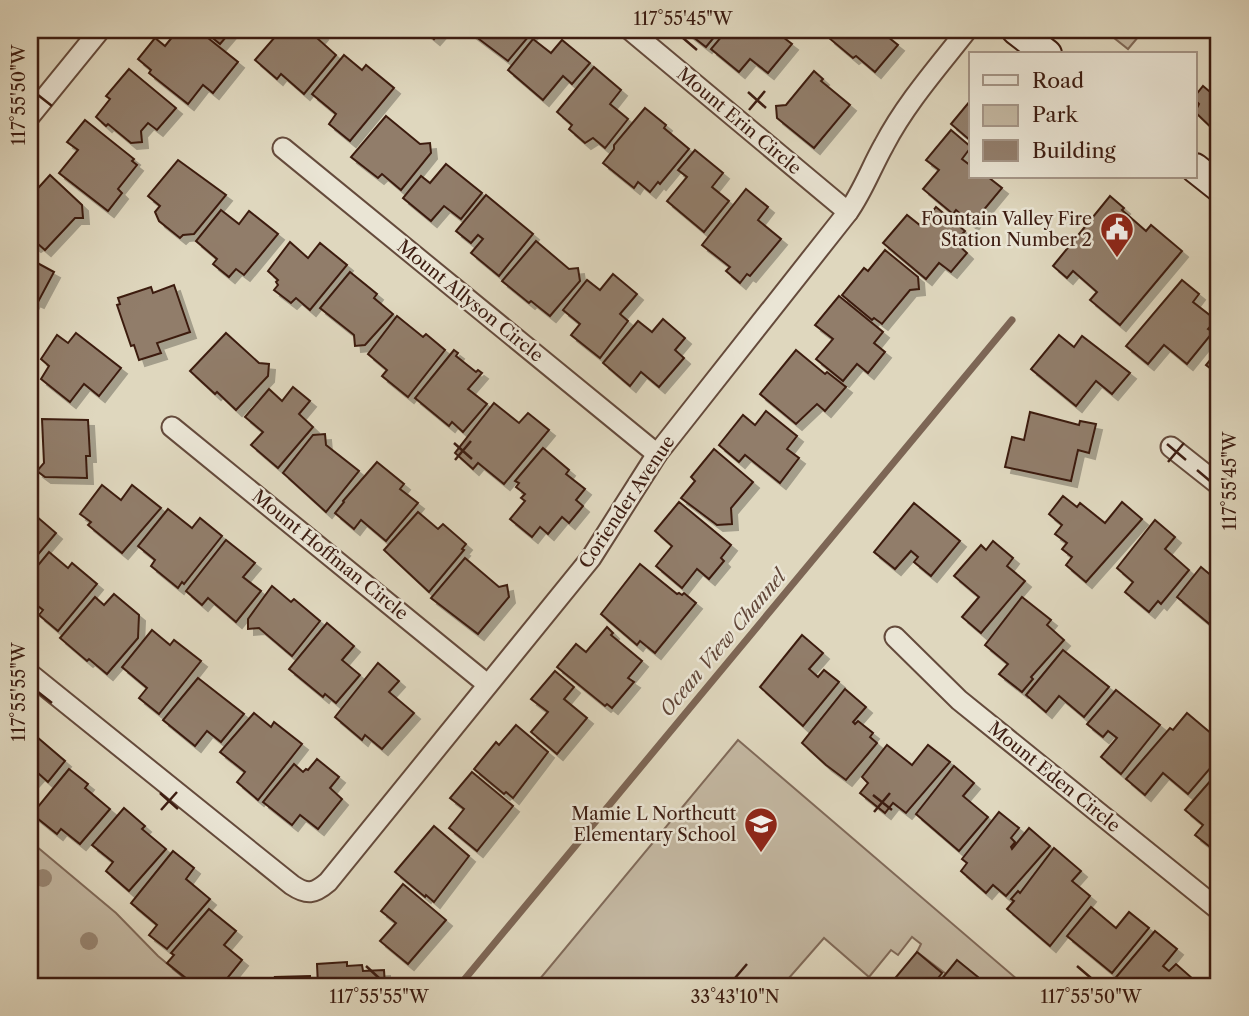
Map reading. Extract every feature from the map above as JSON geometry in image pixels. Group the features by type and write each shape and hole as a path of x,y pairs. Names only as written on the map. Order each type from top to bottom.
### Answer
{"street":[{"path":"30,116 100,30"},
{"name":"Mount Erin Circle","path":"629,30 848,212"},
{"name":"Coriender Avenue","path":"30,674 292,885 304,893 316,892 328,882 591,558 657,454 848,212 905,110 967,30"},
{"path":"1016,30 1044,52"},
{"name":"Mount Allyson Circle","path":"283,148 657,454"},
{"path":"1196,170 1219,187"},
{"name":"Mount Hoffman Circle","path":"172,427 487,684"},
{"path":"1171,447 1219,485"},
{"name":"Mount Eden Circle","path":"895,637 959,700 1219,910"}],"green space":[{"path":"1104,30 1144,30 1128,49"},
{"name":"Mamie L Northcutt Elementary School","path":"738,740 1025,986 962,986 917,952 921,944 912,937 898,955 891,950 869,977 824,938 782,986 534,986"},
{"path":"30,841 116,913 158,956 194,986 30,986"}],"building":[{"path":"178,30 198,30 238,62 213,93 203,85 188,104 149,73 151,70 138,59 155,38 165,46"},
{"path":"203,30 232,30 220,44"},
{"path":"281,30 316,30 322,34 318,39 336,55 304,94 281,74 277,79 255,60"},
{"path":"423,30 442,30 434,39"},
{"path":"467,30 534,30 508,61"},
{"path":"684,30 720,30 706,47"},
{"path":"727,30 782,30 779,34 792,44 768,73 750,59 739,72 711,49"},
{"path":"836,30 886,30 883,33 898,45 875,72 829,38"},
{"path":"533,39 551,53 562,40 590,63 572,84 563,76 543,100 508,70"},
{"path":"344,55 362,70 366,65 394,88 350,141 329,124 336,114 312,94"},
{"path":"594,67 621,90 610,104 628,119 605,148 593,138 585,143 569,129 572,125 557,112"},
{"path":"129,69 176,108 157,130 148,123 141,131 142,142 131,143 96,117 110,99 106,96"},
{"path":"814,71 823,79 821,81 850,105 814,148 777,118 776,106 786,105"},
{"path":"1203,86 1215,96 1219,90 1219,135 1196,113 1199,104 1196,95"},
{"path":"969,102 969,139 951,124"},
{"path":"645,108 689,149 650,192 638,182 634,188 603,163 614,145"},
{"path":"386,116 420,144 430,143 431,153 401,190 382,174 378,178 351,157"},
{"path":"85,120 134,159 132,161 137,165 118,189 122,193 108,211 59,173 78,150 67,142"},
{"path":"951,130 969,145 962,159 969,164 969,178 989,178 1002,188 972,224 956,210 953,214 923,189 939,170 926,160"},
{"path":"695,150 723,173 712,187 729,201 704,232 667,201 687,177 678,170"},
{"path":"178,160 226,195 194,234 180,238 159,221 155,212 160,206 148,196"},
{"path":"446,164 482,193 461,219 444,206 431,221 403,198 421,176 430,183"},
{"path":"50,175 82,205 83,218 75,218 45,250 30,242 30,197"},
{"path":"746,189 768,207 758,220 781,239 750,276 747,274 740,283 726,271 730,267 702,245"},
{"path":"486,195 533,234 499,276 471,253 483,239 478,235 471,243 456,231"},
{"name":"Fountain Valley Fire Station Number 2","path":"1110,196 1146,231 1151,225 1182,251 1120,325 1090,300 1097,292 1073,271 1067,278 1053,266"},
{"path":"936,207 965,231 955,242 967,253 951,272 939,263 926,279 883,243 907,215 921,226"},
{"path":"221,210 239,224 249,211 278,234 244,275 236,269 229,277 213,264 217,259 196,241"},
{"path":"536,241 569,269 578,268 580,281 550,316 502,281"},
{"path":"290,242 308,258 320,243 347,265 310,310 296,298 291,303 274,290 278,280 268,271"},
{"path":"885,250 918,277 919,289 910,290 882,324 874,318 872,320 842,295 864,268 868,271"},
{"path":"30,259 54,272 38,302 34,300 30,308"},
{"path":"350,272 377,294 374,298 393,314 365,345 355,346 354,335 320,308"},
{"path":"613,274 637,294 620,314 628,321 600,358 571,335 580,324 563,310 587,280 600,290"},
{"path":"1182,280 1199,294 1193,302 1216,320 1208,329 1213,332 1187,364 1164,345 1148,364 1126,346"},
{"path":"174,285 190,332 157,343 161,353 139,360 134,345 131,346 117,305 120,304 118,298 151,287 153,293"},
{"path":"839,296 883,332 874,343 885,352 868,373 857,364 843,381 816,359 833,339 815,325"},
{"path":"397,316 423,337 426,334 445,350 408,397 382,376 387,370 368,354"},
{"path":"663,319 685,338 675,350 684,358 659,387 641,372 630,386 603,363 638,321 652,332"},
{"path":"76,333 121,368 99,396 84,384 70,402 41,379 49,366 41,359 57,335 68,343"},
{"path":"226,333 259,363 269,364 268,376 236,410 190,371"},
{"path":"1059,335 1074,347 1082,336 1130,373 1112,394 1096,381 1076,406 1031,369"},
{"path":"1219,349 1219,375 1206,365"},
{"path":"454,350 458,353 456,356 476,372 478,370 482,373 468,389 487,404 463,432 452,422 449,426 415,398"},
{"path":"796,350 846,387 825,411 817,404 796,424 760,394"},
{"path":"293,387 310,401 299,414 313,427 278,468 251,445 263,432 245,417 269,389 282,401"},
{"path":"494,403 519,423 528,413 549,430 504,484 478,463 473,469 455,453"},
{"path":"766,411 797,436 787,449 799,458 780,483 745,455 739,462 719,445 743,415 755,425"},
{"path":"1030,412 1079,425 1080,421 1096,424 1089,453 1078,450 1071,481 1005,467 1012,437 1024,440"},
{"path":"42,419 88,420 90,456 86,456 87,478 45,477 37,471 44,463"},
{"path":"325,434 326,445 359,471 326,512 283,473 313,435"},
{"path":"543,448 569,470 566,474 585,489 576,500 583,506 569,523 562,517 548,534 540,527 532,537 510,519 525,501 521,498 525,494 516,487 519,483 515,481"},
{"path":"714,449 753,482 731,508 732,524 717,525 681,498 695,481 691,477"},
{"path":"377,462 404,484 400,489 418,503 386,541 361,520 354,529 335,513"},
{"path":"102,485 121,500 132,485 161,508 122,553 88,525 91,522 80,514"},
{"path":"1063,496 1077,507 1080,503 1105,523 1122,502 1142,519 1086,582 1066,565 1072,557 1062,549 1067,543 1055,534 1062,525 1049,514"},
{"path":"679,502 731,545 721,558 724,561 709,579 697,569 682,588 656,566 672,546 655,531"},
{"path":"914,503 960,541 931,576 914,562 918,557 911,551 895,569 874,552"},
{"path":"168,509 192,528 200,518 222,536 178,588 151,566 155,560 138,546"},
{"path":"418,512 438,529 443,524 466,544 429,592 384,550"},
{"path":"36,516 56,533 30,564 30,522"},
{"path":"1155,520 1175,537 1165,549 1189,570 1161,604 1158,601 1149,612 1125,592 1133,582 1117,568"},
{"path":"226,540 255,563 243,577 261,591 236,622 208,598 202,605 186,591"},
{"path":"993,541 1013,558 1007,566 1025,581 981,633 962,617 979,597 954,576 981,545 986,550"},
{"path":"49,552 68,568 72,563 97,584 58,631 39,615 43,610 34,603 31,607 30,605 30,575"},
{"path":"465,558 499,587 507,585 509,597 478,634 431,598"},
{"path":"640,564 677,594 684,593 696,603 655,653 640,641 637,645 601,614"},
{"path":"1201,567 1219,582 1219,632 1177,597"},
{"path":"272,586 291,602 294,599 320,621 292,656 259,628 248,629 248,619"},
{"path":"114,594 139,615 138,638 107,674 60,638 95,597 104,605"},
{"path":"1022,597 1051,620 1047,625 1064,640 1031,677 1033,679 1022,692 999,674 1008,664 985,645"},
{"path":"327,623 354,646 342,660 360,675 336,703 325,694 323,697 289,669"},
{"path":"607,627 613,633 611,635 642,661 628,678 634,682 612,708 607,704 605,706 557,667 576,644 586,652"},
{"path":"152,630 170,645 174,640 201,661 159,714 139,698 147,688 122,667"},
{"path":"802,635 823,653 809,669 818,677 824,670 839,682 803,726 760,687"},
{"path":"1063,650 1109,687 1084,717 1059,696 1046,712 1026,695"},
{"path":"378,663 399,681 389,692 414,713 382,749 365,735 362,740 335,717"},
{"path":"555,671 574,687 564,699 587,718 557,754 531,732 548,712 531,699"},
{"path":"198,678 244,714 221,742 207,731 195,746 163,720"},
{"path":"845,689 866,707 853,722 855,724 858,721 873,733 870,737 877,743 846,780 802,743"},
{"path":"1116,690 1160,725 1121,774 1101,757 1117,738 1108,731 1103,737 1087,724"},
{"path":"254,713 271,727 274,722 302,744 258,800 237,782 245,772 220,752"},
{"path":"1187,713 1219,740 1219,758 1188,794 1163,773 1145,795 1126,779 1170,728 1173,730"},
{"path":"516,725 548,752 513,798 506,792 504,794 474,769 496,742 499,745"},
{"path":"37,737 65,761 48,782 39,774 30,784 30,746"},
{"path":"887,745 912,765 928,745 950,762 906,813 893,803 885,813 860,793 868,783 862,777"},
{"path":"317,759 339,777 330,788 342,799 318,829 300,815 292,825 263,802 294,764 303,772"},
{"path":"954,766 974,783 963,796 988,817 959,851 916,814"},
{"path":"69,769 88,784 85,788 110,809 80,844 61,829 57,834 32,814"},
{"path":"1219,771 1219,854 1195,835 1203,825 1185,810"},
{"path":"472,772 513,806 477,851 449,828 464,809 450,798"},
{"path":"124,808 145,826 142,829 166,849 129,891 106,871 113,862 92,845"},
{"path":"999,812 1019,828 1011,838 1015,842 1012,849 1029,828 1050,846 1006,896 993,885 986,893 961,871 967,863 962,859"},
{"path":"434,826 469,856 434,902 395,872"},
{"path":"1054,848 1081,871 1072,881 1090,896 1050,946 1007,909 1014,901 1011,899 1018,891 1020,893"},
{"path":"173,851 194,868 186,879 210,899 167,949 149,935 157,925 131,903"},
{"path":"403,884 446,920 408,964 380,941 396,923 381,911"},
{"path":"1091,907 1116,928 1129,912 1149,928 1112,973 1067,936"},
{"path":"209,909 236,931 224,945 242,960 221,986 215,986 208,980 196,986 167,963 174,955 171,953"},
{"path":"1155,931 1177,949 1163,966 1169,971 1176,964 1193,979 1187,986 1116,986 1112,982"},
{"path":"917,952 942,973 932,986 895,986 891,983"},
{"path":"957,960 989,986 936,986"},
{"path":"347,962 347,966 362,965 363,971 384,970 385,986 318,986 317,964"},
{"path":"310,976 310,986 255,986 254,981 276,981 275,977"}],"waterway":[{"name":"Ocean View Channel","path":"459,986 1012,320"}],"place":[{"name":"Fountain Valley Fire Station Number 2","path":"1117,259"},
{"name":"Mamie L Northcutt Elementary School","path":"761,854"}]}
